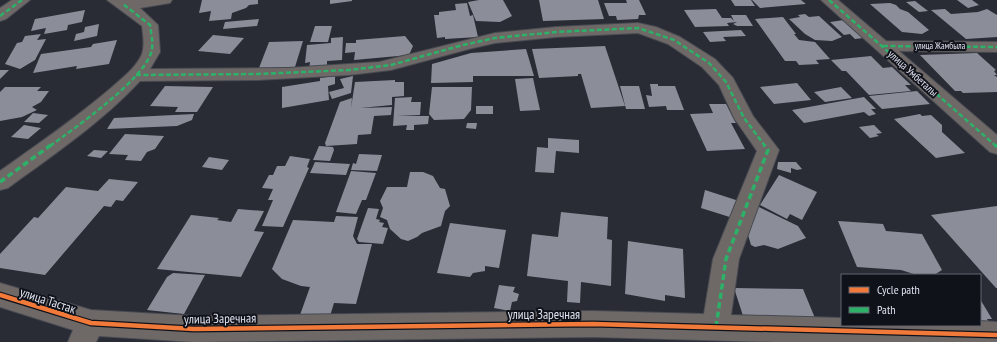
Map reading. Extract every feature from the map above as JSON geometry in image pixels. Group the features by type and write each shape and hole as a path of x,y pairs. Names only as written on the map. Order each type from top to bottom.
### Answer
{"street":[{"path":"0,16 22,0"},
{"path":"119,2 148,3 164,0"},
{"name":"улица Умбеталы","path":"829,0 997,147"},
{"path":"0,182 111,97 146,65 151,55 152,41 150,25 119,2"},
{"path":"136,75 306,72 380,67 411,61 476,42 526,34 638,28 653,30 674,39 704,59 726,82 746,123 768,150 726,259 716,327"},
{"name":"улица Жамбыла","path":"883,46 997,47"},
{"name":"улица Тастак","path":"0,295 86,333"},
{"name":"улица Заречная","path":"86,333 194,329 585,324 997,335"}],"building":[{"path":"202,0 258,0 258,4 249,5 246,8 232,13 231,19 209,21 211,11 199,13"},
{"path":"330,0 352,0 352,1 330,4"},
{"path":"479,0 503,0 512,16 500,22 476,21 468,2"},
{"path":"539,0 598,0 604,19 543,21"},
{"path":"626,0 639,0 646,15 639,15 638,19 617,20 616,16 609,16 604,3 627,3"},
{"path":"731,0 751,0 755,6 735,6"},
{"path":"752,0 801,0 806,4 760,8"},
{"path":"957,0 972,0 979,5 968,8"},
{"path":"915,1 928,11 919,12 906,2"},
{"path":"467,3 470,16 473,15 478,37 437,38 434,15 439,15 439,12 456,10 455,4"},
{"path":"890,3 908,12 929,30 922,34 902,32 870,4"},
{"path":"716,9 722,18 731,18 734,21 731,15 746,15 753,26 737,26 733,24 737,22 727,23 729,26 695,27 684,10"},
{"path":"945,9 951,14 978,12 987,9 997,15 997,37 966,39 931,10"},
{"path":"85,10 82,22 68,25 67,30 44,34 46,28 31,31 35,19"},
{"path":"805,14 809,17 819,16 842,37 832,41 815,40 805,34 789,19 800,17 798,15"},
{"path":"783,17 799,40 815,42 830,59 816,60 819,64 799,65 796,61 785,61 755,19"},
{"path":"259,19 257,26 223,29 225,22"},
{"path":"844,20 864,38 855,39 850,34 844,35 830,22"},
{"path":"99,24 97,36 74,41 76,34 84,32 85,27"},
{"path":"315,26 332,26 328,42 310,42"},
{"path":"741,30 746,36 723,37 726,41 710,42 703,32"},
{"path":"41,34 37,40 46,39 35,60 20,69 5,64 17,43 22,42 25,36"},
{"path":"213,35 244,38 230,54 198,51"},
{"path":"405,36 413,46 409,55 354,60 355,52 345,53 346,43 356,43 356,40"},
{"path":"343,37 342,60 327,61 327,68 309,70 310,62 305,63 307,45 331,43 331,38"},
{"path":"117,40 109,64 76,69 77,66 33,73 41,54 91,47 93,44"},
{"path":"303,41 295,67 259,68 269,42"},
{"path":"605,46 625,106 591,108 581,74 578,74 578,76 539,78 532,49"},
{"path":"526,49 534,76 473,76 473,82 431,83 432,64 471,53"},
{"path":"977,53 996,70 994,71 997,75 994,75 997,77 997,92 963,93 961,91 955,91 920,55"},
{"path":"871,56 883,68 892,67 911,85 905,85 911,91 869,95 846,71 842,71 831,60"},
{"path":"0,70 9,70 0,79"},
{"path":"335,76 335,84 328,86 329,100 282,108 282,87 320,81 320,78"},
{"path":"353,76 351,93 332,99 329,92 344,88 340,79"},
{"path":"533,78 540,110 520,111 515,79"},
{"path":"395,80 395,82 404,82 404,96 392,97 392,105 360,108 392,107 391,115 374,116 371,134 358,135 357,144 326,146 325,143 340,102 352,98 351,108 355,82"},
{"path":"797,83 811,100 774,104 760,87"},
{"path":"650,84 658,84 658,86 675,86 684,110 667,110 666,106 649,107 646,95 652,96"},
{"path":"165,86 213,87 197,112 175,112 178,107 150,106"},
{"path":"620,86 639,86 645,109 626,109"},
{"path":"5,87 41,87 37,91 49,91 41,102 32,107 37,110 22,117 0,121 0,92"},
{"path":"432,87 472,87 471,110 464,119 434,120 429,114"},
{"path":"841,87 852,98 825,102 814,92"},
{"path":"917,91 930,104 882,109 869,96"},
{"path":"412,97 411,102 421,102 420,115 397,116 429,116 428,124 414,125 414,130 406,130 407,125 393,126 395,98"},
{"path":"864,97 876,109 871,109 876,114 869,116 864,112 804,123 792,110"},
{"path":"709,104 726,104 736,123 731,123 745,149 707,151 690,114 713,113"},
{"path":"476,106 493,106 493,114 476,114"},
{"path":"33,113 48,115 39,123 24,122"},
{"path":"194,114 192,120 177,126 107,129 114,118"},
{"path":"920,114 922,116 931,115 942,125 942,132 965,153 936,158 894,119"},
{"path":"467,123 477,123 476,129 466,128"},
{"path":"24,125 41,128 28,139 11,137"},
{"path":"874,125 882,133 876,134 879,136 870,138 859,127"},
{"path":"125,134 164,136 155,149 147,152 141,161 125,160 128,155 109,154"},
{"path":"548,138 579,140 579,153 556,151 554,173 535,172 537,147 548,148"},
{"path":"319,146 333,147 334,150 330,161 313,160"},
{"path":"94,150 108,151 101,158 87,156"},
{"path":"359,154 382,155 377,171 351,170 353,163 356,164"},
{"path":"290,156 310,159 307,167 309,168 283,227 262,226 273,200 268,200 273,189 262,188 269,175 273,175 277,166 285,166"},
{"path":"209,157 229,160 222,170 202,167"},
{"path":"315,162 350,164 346,175 310,173"},
{"path":"778,162 796,162 802,169 797,170 791,168 791,173 777,169"},
{"path":"351,171 376,173 366,200 362,200 356,214 336,212"},
{"path":"410,172 423,172 433,176 440,188 445,189 450,206 445,211 441,226 422,233 408,241 401,239 390,229 387,220 380,217 383,208 380,201 387,187 407,187"},
{"path":"779,175 817,192 802,220 790,214 787,219 760,205"},
{"path":"109,179 138,182 123,201 116,200 111,207 104,206 45,275 0,268 0,254 34,217 38,218 66,187 98,191"},
{"path":"705,190 739,201 736,219 701,208"},
{"path":"757,206 798,226 806,238 778,249 764,245 755,247 751,245 748,235 742,232"},
{"path":"997,206 997,288 996,288 931,215"},
{"path":"368,208 379,209 376,219 380,220 379,222 384,223 382,227 388,228 383,244 359,242 357,239"},
{"path":"238,209 264,211 254,231 264,232 241,277 157,269 191,215 219,218 217,220 231,222"},
{"path":"561,212 608,217 607,239 612,240 611,286 581,282 580,303 567,302 568,281 527,276 532,234 558,237"},
{"path":"336,216 358,217 353,236 357,244 372,244 356,304 334,303 330,316 300,315 310,287 301,286 282,279 272,269 293,220 334,222"},
{"path":"838,221 883,224 886,231 922,234 942,270 936,274 914,274 901,270 857,267"},
{"path":"450,223 506,230 499,268 485,266 485,271 473,273 470,277 437,273"},
{"path":"628,241 683,249 685,298 665,295 665,301 625,294"},
{"path":"173,273 205,275 184,314 147,310 167,277"},
{"path":"499,285 515,287 513,292 519,294 517,301 512,302 510,311 494,308"},
{"path":"734,288 803,289 817,323 745,322"},
{"path":"981,301 992,319 987,319 993,330 957,326 981,326"}],"marked path":[{"path":"0,16 22,0"},
{"path":"829,0 997,147"},
{"path":"0,182 34,158 106,102 142,67 150,55 152,48 150,25 123,4"},
{"path":"136,75 258,74 318,72 379,67 495,38 556,32 638,28 674,40 698,55 718,72 729,87 744,118 768,150 726,259 716,327"},
{"path":"883,46 997,47"}],"cycle path":[{"path":"0,295 91,323 194,329 593,324 997,335"}]}
